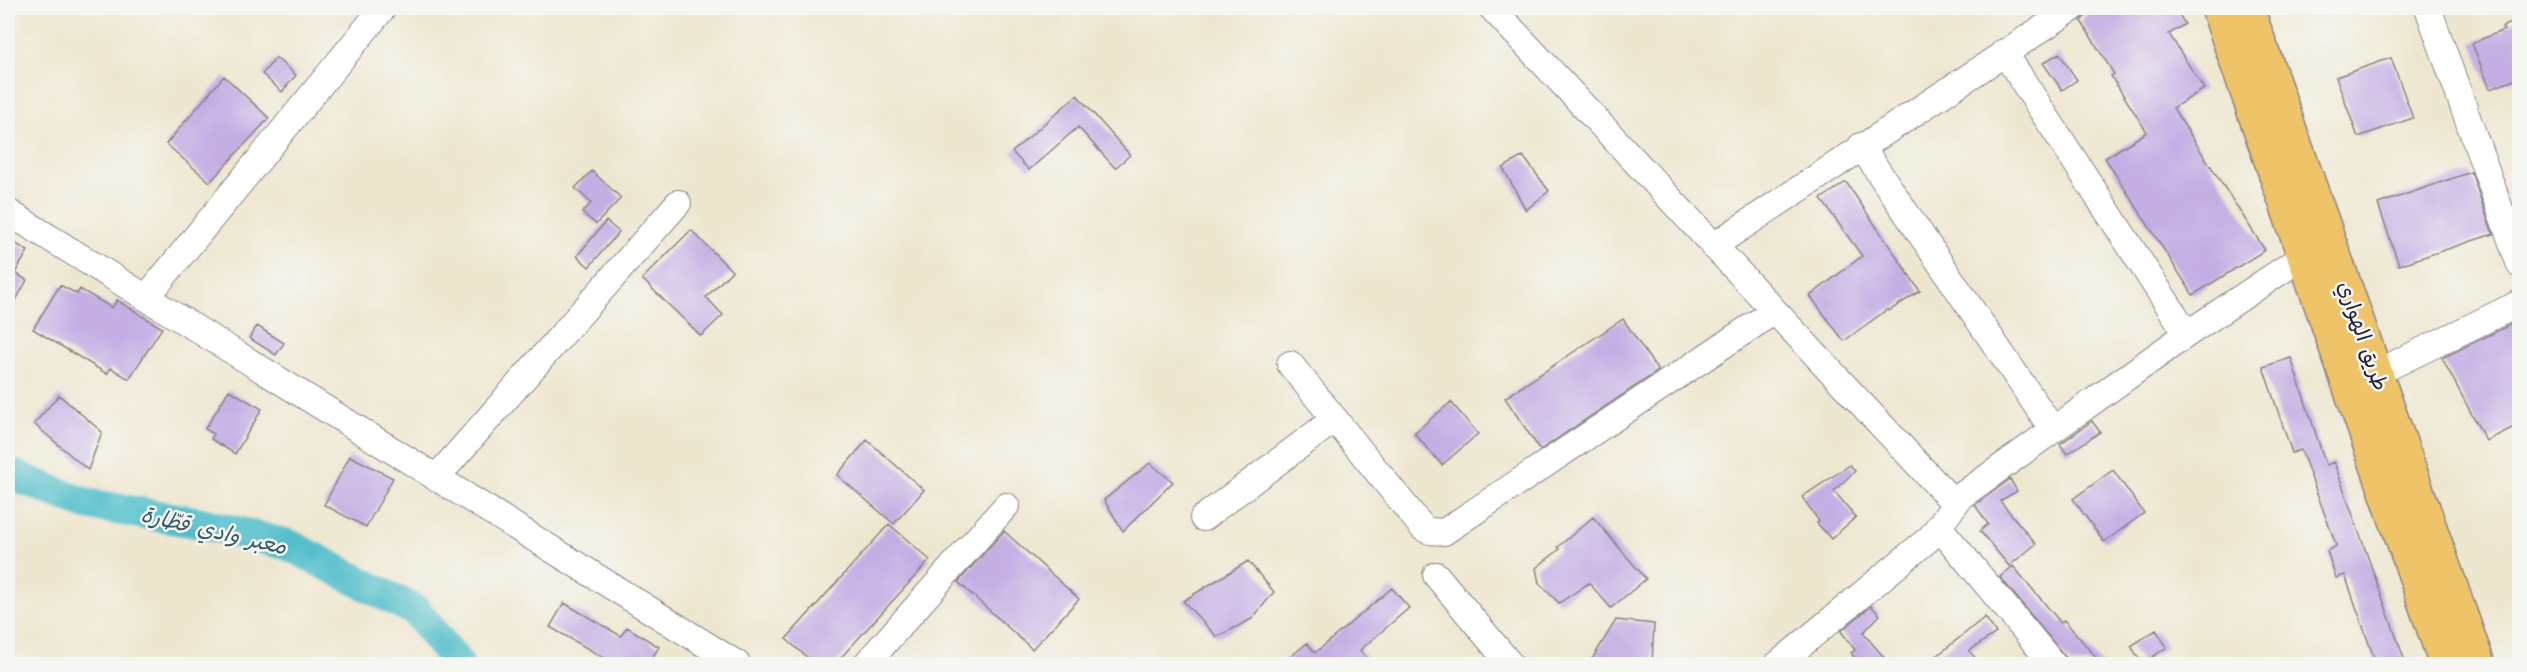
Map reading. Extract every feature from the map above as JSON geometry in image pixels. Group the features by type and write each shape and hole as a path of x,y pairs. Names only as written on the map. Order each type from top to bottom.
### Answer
{"highway":[{"name":"طريق الهواري","path":"2218,8 2305,255 2449,627 2478,664"},
{"name":"طريق الهواري","path":"2247,8 2376,373 2449,627 2446,664"}],"street":[{"path":"146,298 383,8"},
{"path":"1492,8 1773,312 1954,503"},
{"path":"1713,246 2073,8"},
{"path":"2428,8 2520,265"},
{"path":"2004,52 2187,334"},
{"path":"1861,146 2053,430"},
{"path":"436,478 678,203"},
{"path":"8,212 737,664"},
{"path":"1778,664 1923,544 1939,527 1954,503 2187,334 2305,255"},
{"path":"2376,373 2520,303"},
{"path":"1290,364 1423,528 1444,532 1773,312"},
{"path":"1203,518 1335,419"},
{"path":"866,664 1006,506"},
{"path":"1939,527 2053,664"},
{"path":"1436,575 1510,664"}],"building":[{"path":"2093,8 2175,8 2185,24 2169,34 2204,89 2173,108 2265,250 2193,295 2105,158 2147,132 2111,76 2114,74 2081,21"},
{"path":"2516,21 2520,30 2520,78 2490,89 2472,43 2504,30 2502,27"},
{"path":"2059,53 2077,80 2062,90 2043,63"},
{"path":"276,58 296,75 282,92 262,74"},
{"path":"2391,58 2413,118 2358,137 2336,77"},
{"path":"224,76 269,118 210,182 166,144"},
{"path":"1077,95 1130,155 1115,168 1078,127 1029,170 1012,152"},
{"path":"1523,156 1549,191 1526,210 1503,168"},
{"path":"592,171 621,198 596,224 582,213 591,203 575,188"},
{"path":"2471,172 2493,234 2399,265 2378,204"},
{"path":"1846,182 1920,291 1889,311 1888,309 1844,341 1810,296 1862,256 1821,199"},
{"path":"606,221 619,232 589,267 577,256"},
{"path":"691,230 732,271 706,297 723,315 701,336 642,279"},
{"path":"8,239 28,251 15,273 27,280 8,315"},
{"path":"60,285 77,294 80,289 112,308 117,300 162,328 129,379 111,368 107,374 33,329"},
{"path":"1623,319 1658,371 1540,450 1505,398"},
{"path":"2520,320 2520,424 2486,441 2442,358"},
{"path":"257,326 284,343 276,355 249,338"},
{"path":"2291,358 2326,465 2334,462 2406,664 2376,664 2345,575 2336,578 2327,551 2336,546 2335,542 2301,450 2292,453 2263,367"},
{"path":"229,390 262,409 235,454 211,439 214,434 205,429"},
{"path":"59,395 102,432 88,470 34,424"},
{"path":"1451,402 1478,434 1442,465 1414,433"},
{"path":"2092,421 2100,432 2067,454 2060,444"},
{"path":"867,440 924,490 894,524 837,475"},
{"path":"350,456 393,478 366,527 324,505"},
{"path":"1150,463 1173,482 1123,531 1104,500"},
{"path":"1850,465 1855,471 1834,491 1856,517 1831,539 1817,523 1819,521 1802,497"},
{"path":"2113,470 2144,513 2104,542 2073,499"},
{"path":"2010,479 2017,491 2000,501 2036,544 2009,566 1980,531 1988,524 1975,505"},
{"path":"1593,517 1646,579 1611,608 1589,583 1559,603 1539,583 1536,568 1560,549 1558,547"},
{"path":"889,524 930,560 835,664 815,664 786,639"},
{"path":"1004,531 1079,599 1032,649 958,582"},
{"path":"1248,561 1274,592 1252,619 1217,637 1183,601"},
{"path":"2013,566 2061,623 2064,620 2102,664 2071,664 2000,577"},
{"path":"1392,588 1409,608 1360,650 1372,664 1282,664 1307,643 1315,653"},
{"path":"564,603 621,636 627,627 659,647 648,664 603,664 606,659 550,627"},
{"path":"1871,606 1880,615 1863,633 1890,664 1846,664 1854,657 1851,653 1855,650 1841,631"},
{"path":"1985,617 1996,633 1969,651 1981,664 1927,664"},
{"path":"1616,620 1654,624 1652,664 1589,664"},
{"path":"2156,630 2167,647 2142,664 2131,646"}],"waterway":[{"name":"معبر وادي قطّارة","path":"8,473 86,504 201,523 289,545 416,611 458,664"}]}
